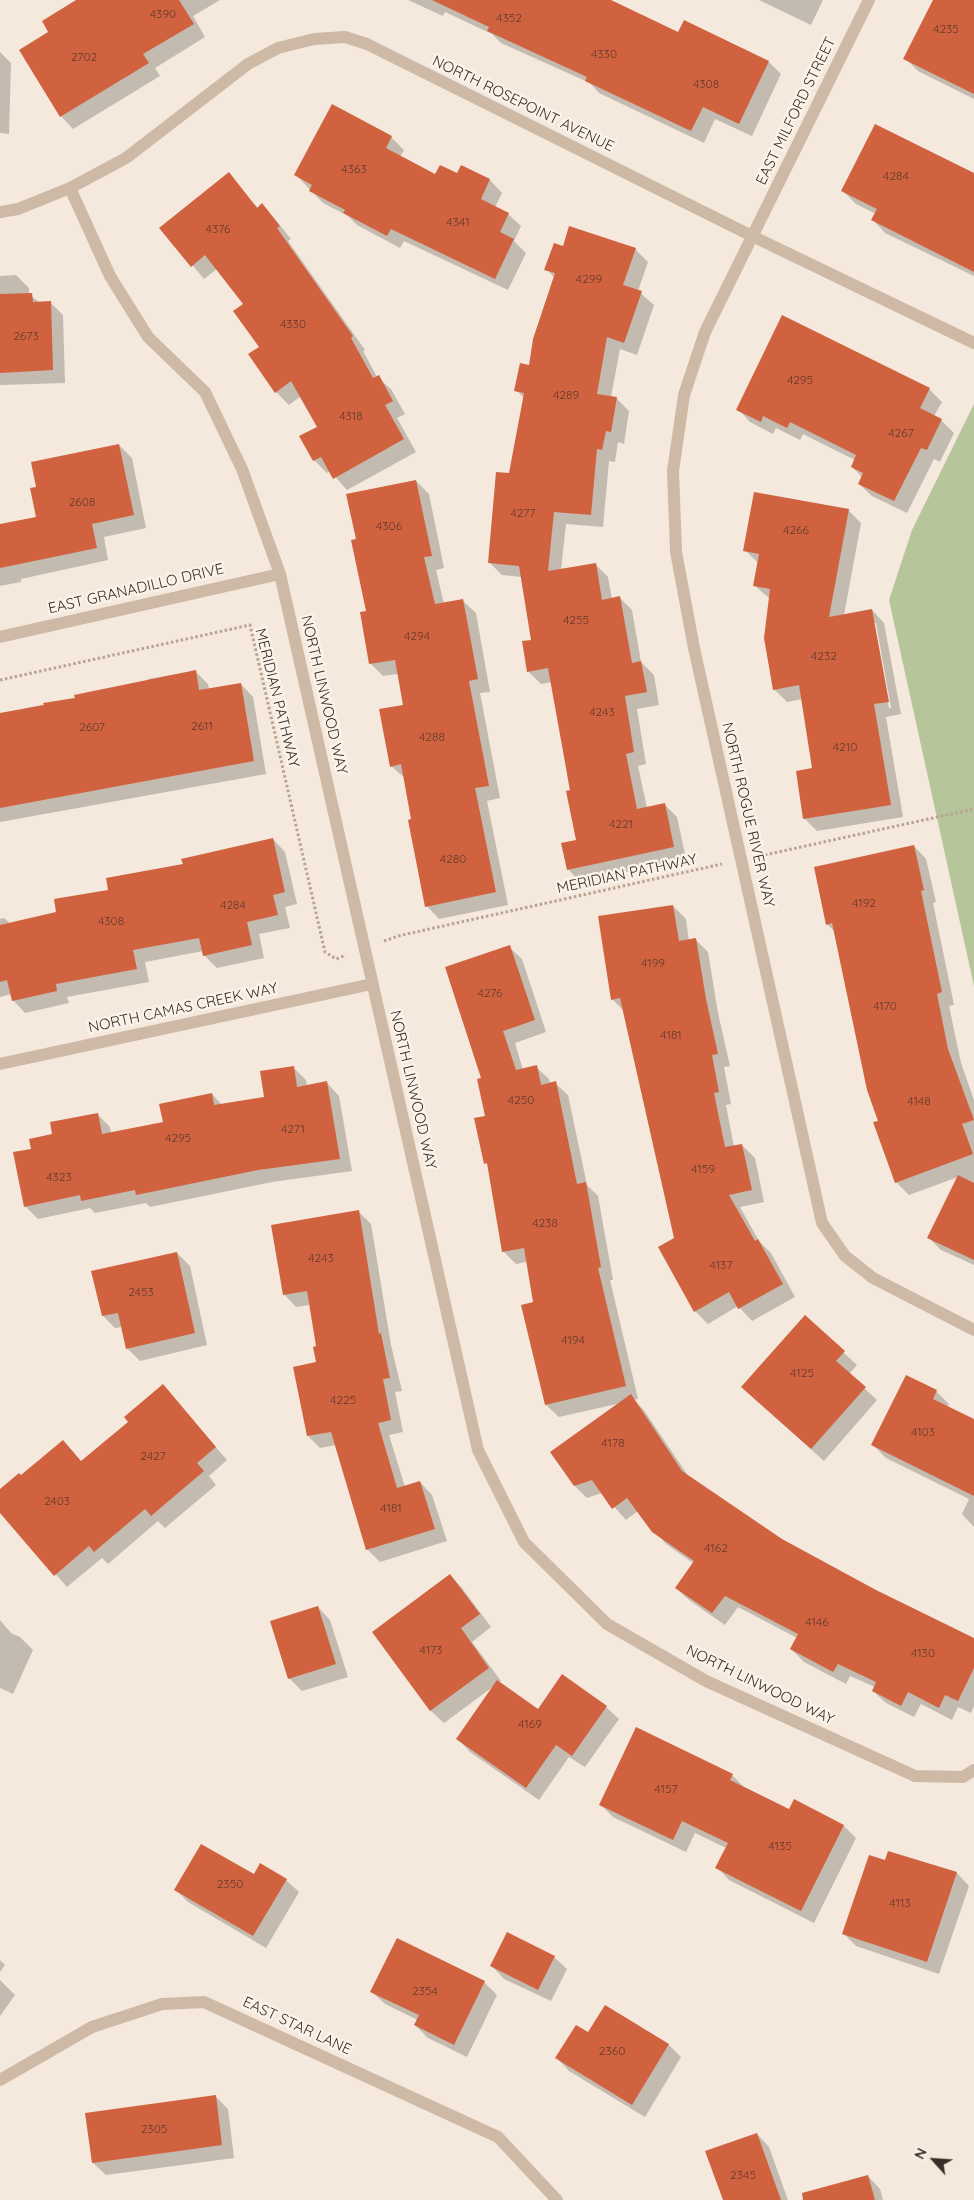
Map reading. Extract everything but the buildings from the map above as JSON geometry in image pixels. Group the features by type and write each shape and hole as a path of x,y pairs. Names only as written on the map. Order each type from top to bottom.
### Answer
{"street":[{"name":"EAST MILFORD STREET","path":"752,236 869,0"},
{"name":"NORTH ROSEPOINT AVENUE","path":"0,212 18,209 70,188 126,158 248,64 278,48 314,39 345,37 366,44 752,236 974,343"},
{"name":"NORTH LINWOOD WAY","path":"70,188 110,276 148,337 205,392 242,469 280,574 478,1450 524,1542 607,1624 706,1681 915,1776 962,1777 974,1770"},
{"name":"NORTH ROGUE RIVER WAY","path":"752,236 702,341 684,395 673,471 676,552 694,648 822,1222 845,1256 873,1278 974,1330"},
{"name":"EAST GRANADILLO DRIVE","path":"0,636 280,574"},
{"name":"NORTH CAMAS CREEK WAY","path":"0,1064 372,984"},
{"name":"EAST STAR LANE","path":"0,2080 92,2028 162,2004 204,2002 498,2137 557,2200"}],"path":[{"name":"MERIDIAN PATHWAY","path":"0,680 250,624 325,952 336,959"},
{"path":"766,855 974,809"},
{"name":"MERIDIAN PATHWAY","path":"388,940 725,864"}],"green space":[{"path":"974,404 974,986 889,600 912,530"}]}
